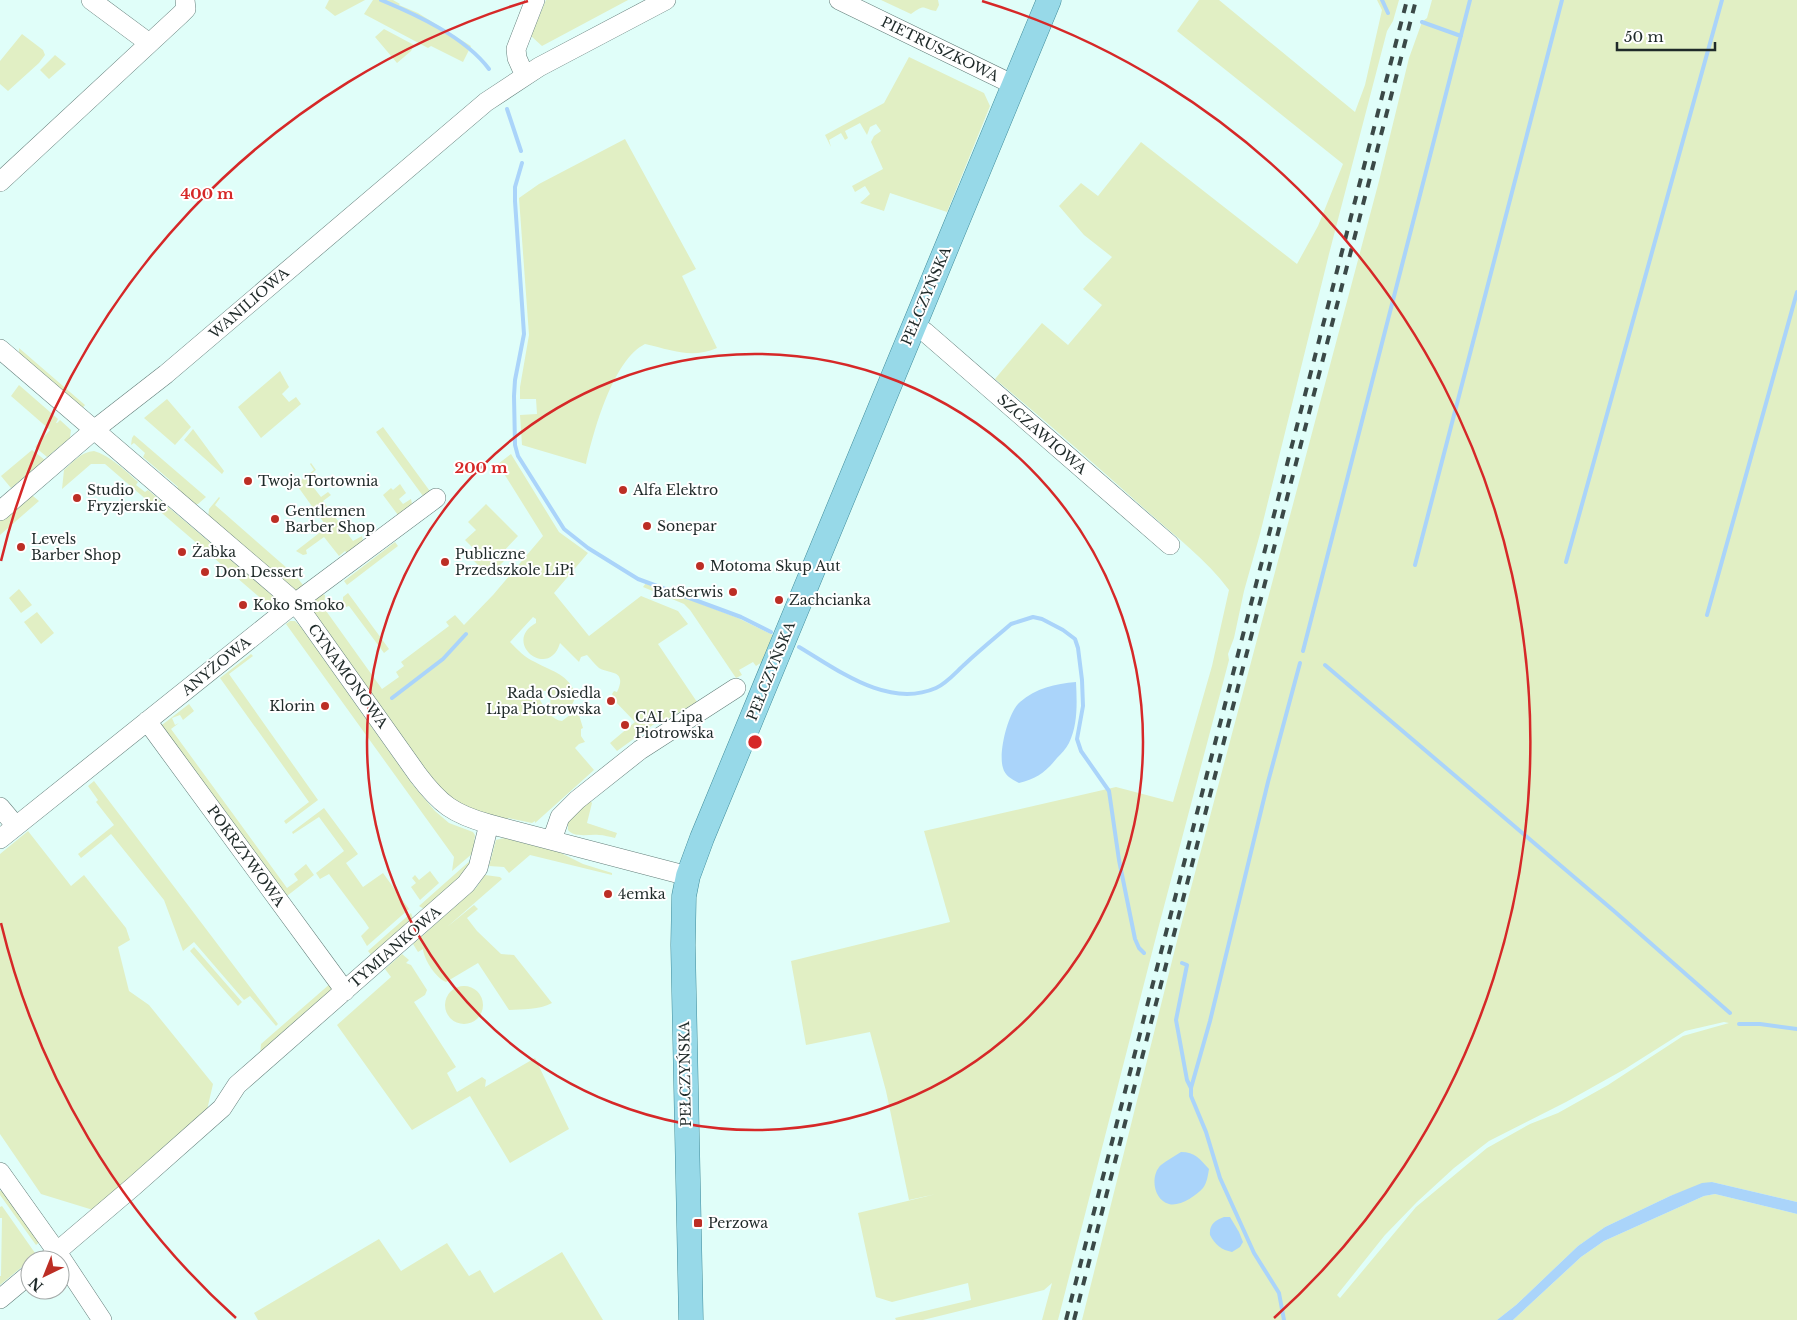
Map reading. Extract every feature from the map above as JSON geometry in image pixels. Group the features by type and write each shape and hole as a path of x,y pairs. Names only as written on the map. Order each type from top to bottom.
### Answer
{"main road":[{"name":"PEŁCZYŃSKA","path":"691,1320 683,945 684,896 688,876 705,829 1049,0"}],"street":[{"path":"90,0 149,43"},
{"path":"0,182 185,11 187,6 185,0"},
{"path":"525,76 517,58 516,49 535,0"},
{"name":"WANILIOWA","path":"0,511 94,430 166,374 496,94 525,76 666,0"},
{"name":"PIETRUSZKOWA","path":"839,0 1014,85"},
{"name":"SZCZAWIOWA","path":"914,325 925,332 1170,545"},
{"name":"CYNAMONOWA","path":"0,349 277,585 295,603 440,802 453,811 489,824"},
{"name":"ANYŻOWA","path":"0,839 295,603 436,498"},
{"path":"552,840 560,817 577,800 640,750 736,688"},
{"name":"POKRZYWOWA","path":"147,721 345,991"},
{"path":"0,807 16,826"},
{"path":"489,824 688,876"},
{"name":"TYMIANKOWA","path":"59,1250 209,1119 225,1104 237,1085 466,884 478,868 489,824"},
{"path":"0,1172 48,1250"},
{"path":"70,1279 102,1320"},
{"path":"0,1299 20,1282"}],"green space":[{"path":"329,0 365,0 335,16 325,8"},
{"path":"373,0 393,0 399,5 418,13 471,46 463,62 431,46 428,48 364,14"},
{"path":"546,0 628,0 542,46 531,36"},
{"path":"881,0 938,0 939,5 936,11 922,8 911,14"},
{"path":"1199,0 1219,0 1355,112 1365,85 1382,10 1377,0 1399,0 1393,21 1387,31 1329,254 1260,534 1244,591 1234,638 1228,654 1229,660 1058,1320 1042,1320 1052,1283 1044,1290 923,1320 896,1320 895,1318 971,1300 968,1283 892,1302 876,1297 858,1213 936,1194 909,1200 886,1091 870,1032 806,1045 791,961 950,922 924,831 1116,787 1173,802 1212,666 1229,590 1190,549 1072,444 995,379 1042,323 1068,345 1102,305 1083,289 1112,257 1084,235 1059,206 1081,183 1098,196 1141,142 1297,264 1318,226 1343,164 1177,31"},
{"path":"1432,0 1797,0 1797,1202 1712,1182 1670,1196 1605,1227 1578,1246 1516,1305 1497,1320 1082,1320 1179,933 1379,181 1409,58 1422,22 1427,18","holes":["1724,1022 1729,1023 1683,1036 1608,1085 1558,1113 1530,1124 1487,1148 1416,1207 1340,1298 1337,1295 1385,1235 1417,1202 1454,1168 1489,1141 1566,1102 1625,1069 1685,1031"]},
{"path":"384,29 414,45 411,51 397,63 375,37"},
{"path":"22,34 43,50 45,55 39,63 8,91 0,84 0,61"},
{"path":"55,55 66,64 49,79 40,70"},
{"path":"909,57 984,93 990,106 947,212 890,193 884,211 860,203 870,194 865,186 855,192 852,186 883,169 871,142 874,136 881,131 876,124 870,127 867,135 860,123 845,131 848,138 845,140 841,133 829,140 831,147 825,135 884,103"},
{"path":"625,139 696,269 682,276 717,348 699,353 690,353 645,344 634,352 623,365 606,397 586,464 522,445 520,415 537,414 536,399 520,399 520,387 529,335 519,198 539,184"},
{"path":"19,348 85,405 81,410 19,353"},
{"path":"280,371 289,387 282,394 289,402 296,397 301,404 261,438 238,407"},
{"path":"19,385 58,419 56,423 60,420 71,430 70,438 47,457 35,447 50,430 11,396"},
{"path":"167,399 191,427 175,445 144,418"},
{"path":"383,427 431,495 428,492 423,496 376,432"},
{"path":"193,429 224,471 222,474 184,440"},
{"path":"134,435 206,497 198,504 192,504 175,491 178,487 143,457 145,453 134,443 131,445"},
{"path":"32,450 45,460 11,488 1,476"},
{"path":"94,451 106,456 123,468 138,482 136,485 145,492 148,490 265,589 276,599 275,607 272,608 105,464 91,464 62,489 64,470 81,455"},
{"path":"511,454 559,532 588,553 554,593 589,636 641,596 678,611 688,624 658,644 697,702 659,724 657,722 617,751 610,743 635,722 612,698 612,694 614,691 617,692 620,685 619,676 599,668 587,655 581,657 579,662 560,643 554,654 547,659 538,658 531,654 525,648 523,639 527,631 536,623 536,619 533,617 510,642 528,658 565,678 573,688 577,696 564,712 555,712 552,709 550,704 551,697 546,691 541,691 540,700 549,714 555,719 562,721 571,714 579,715 583,728 581,729 581,736 585,742 575,748 594,770 535,823 535,821 532,823 508,818 507,822 469,812 434,785 308,608 309,603 319,593 325,595 324,608 382,689 399,677 396,672 404,666 401,662 449,626 446,622 455,615 464,625 493,595 543,536 498,464"},
{"path":"311,463 316,470 306,478 321,497 328,492 331,495 323,501 353,541 362,536 363,541 347,553 345,551 339,556 324,537 306,550 307,554 303,555 296,551 327,527 296,484 314,470"},
{"path":"400,484 406,493 399,499 403,504 411,499 412,504 398,515 383,495 391,488 393,490"},
{"path":"28,495 33,496 39,501 0,535 0,519"},
{"path":"219,497 215,505 296,576 306,589 295,592 208,518 209,509"},
{"path":"486,504 518,536 501,554 506,559 489,576 473,560 479,554 465,540 476,530 468,522"},
{"path":"395,542 398,546 347,585 344,581"},
{"path":"646,583 738,618 773,635 762,662 756,666 753,662 739,670 742,675 736,678 690,610 684,604 643,587"},
{"path":"19,589 32,605 21,613 9,598"},
{"path":"348,593 389,649 384,653 349,606 346,607 343,603 343,597"},
{"path":"37,612 54,633 41,644 24,622"},
{"path":"290,621 295,621 301,627 413,785 435,811 449,823 473,832 475,835 473,853 452,871 454,857 286,624"},
{"path":"251,654 253,656 229,674 318,800 286,824 284,821 309,802 220,678"},
{"path":"189,704 194,711 183,720 180,715 172,718 175,725 179,723 171,729 287,888 298,880 294,874 306,864 314,875 283,899 158,728"},
{"path":"94,781 278,1024 276,1026 250,996 244,1000 194,942 183,951 164,900 111,834 81,858 78,854 114,825 96,802 98,800 88,786"},
{"path":"588,798 592,803 587,823 617,833 615,838 601,835 578,835 568,830 568,824 565,822"},
{"path":"324,808 358,854 346,863 363,887 383,873 409,909 367,946 361,936 369,928 365,922 329,874 320,879 316,873 344,851 319,817 293,834 292,832"},
{"path":"28,831 71,886 84,875 126,928 130,940 118,947 129,991 149,1005 213,1084 207,1110 93,1210 41,1194 0,1134 0,854"},
{"path":"504,838 559,852 583,864 612,873 612,875 530,855 509,873 504,867 489,866 496,840"},
{"path":"472,859 465,873 424,909 419,906"},
{"path":"430,871 439,883 420,900 411,887 416,883 412,878 415,875 419,880"},
{"path":"485,875 502,879 447,927 474,905 478,909 467,918 477,931 501,954 514,955 552,1003 536,1008 509,1010 478,963 446,982 438,977 431,968 423,949 418,952 413,944 476,888"},
{"path":"411,913 413,919 372,956 368,951"},
{"path":"194,947 242,1002 238,1006 190,951"},
{"path":"402,954 409,960 406,963 411,965 427,990 425,995 414,1002 456,1067 447,1073 457,1092 482,1077 486,1080 485,1087 535,1058 569,1129 510,1163 470,1096 412,1130 337,1025 391,977 385,969"},
{"path":"331,983 332,991 260,1056 261,1044"},
{"path":"464,986 477,992 483,1005 477,1018 464,1024 451,1018 445,1005 451,992"},
{"path":"3,1190 42,1240 36,1245 0,1195 0,1191"},
{"path":"1715,1194 1797,1214 1797,1320 1513,1320 1581,1257 1604,1241 1704,1196"},
{"path":"2,1206 33,1250 20,1250 20,1269 0,1285 2,1218 0,1218 0,1207"},
{"path":"379,1239 401,1271 447,1243 469,1276 480,1270 494,1293 562,1252 603,1320 258,1320 254,1313"}],"water":[{"path":"1076,682 1077,705 1069,743 1049,767 1036,777 1019,783 1012,779 1004,771 1002,753 1008,723 1016,707 1026,697 1039,690"},
{"path":"1181,1152 1190,1153 1200,1159 1209,1169 1208,1176 1200,1191 1187,1200 1173,1205 1159,1198 1154,1181 1161,1165"},
{"path":"1712,1182 1797,1202 1797,1214 1715,1194 1704,1196 1604,1241 1581,1257 1513,1320 1497,1320 1516,1305 1578,1246 1605,1227 1670,1196 1702,1183"},
{"path":"1224,1217 1230,1217 1243,1242 1240,1247 1232,1252 1219,1246 1210,1235 1210,1228 1213,1223"}],"waterway":[{"path":"381,0 440,28 479,57 489,69"},
{"path":"1382,0 1388,13"},
{"path":"1303,651 1470,0"},
{"path":"1415,565 1562,0"},
{"path":"1566,562 1722,0"},
{"path":"1422,22 1461,36"},
{"path":"507,109 521,151"},
{"path":"522,163 515,187 524,334 515,380 514,396 515,445 518,456 564,529 588,548 638,579 741,617 771,632"},
{"path":"1707,615 1797,292"},
{"path":"799,647 864,684 900,694 918,693 936,688 1011,624 1033,617 1042,619 1075,639 1082,680 1083,706 1077,739 1081,751 1109,791 1119,860 1135,939 1139,948 1144,953"},
{"path":"392,698 443,659 466,634"},
{"path":"1284,1320 1279,1293 1254,1253 1220,1178 1206,1132 1191,1096 1191,1088 1210,1021 1268,782 1300,663"},
{"path":"1325,665 1614,911 1730,1013"},
{"path":"1182,963 1187,965 1176,1020 1187,1080 1191,1088"},
{"path":"1739,1024 1760,1024 1797,1029"}],"railway":[{"path":"1066,1320 1407,0"},
{"path":"1074,1320 1416,0"}],"place":[{"name":"Twoja Tortownia","path":"248,481"},
{"name":"Alfa Elektro","path":"623,490"},
{"name":"Studio Fryzjerskie","path":"77,498"},
{"name":"Gentlemen Barber Shop","path":"275,519"},
{"name":"Sonepar","path":"647,526"},
{"name":"Levels Barber Shop","path":"21,547"},
{"name":"Żabka","path":"182,552"},
{"name":"Publiczne Przedszkole LiPi","path":"445,562"},
{"name":"Motoma Skup Aut","path":"700,566"},
{"name":"Don Dessert","path":"205,572"},
{"name":"BatSerwis","path":"733,592"},
{"name":"Zachcianka","path":"779,600"},
{"name":"Koko Smoko","path":"243,605"},
{"name":"Rada Osiedla Lipa Piotrowska","path":"611,701"},
{"name":"Klorin","path":"325,706"},
{"name":"CAL Lipa Piotrowska","path":"625,725"},
{"name":"4emka","path":"608,894"},
{"name":"Perzowa","path":"698,1223"}]}
